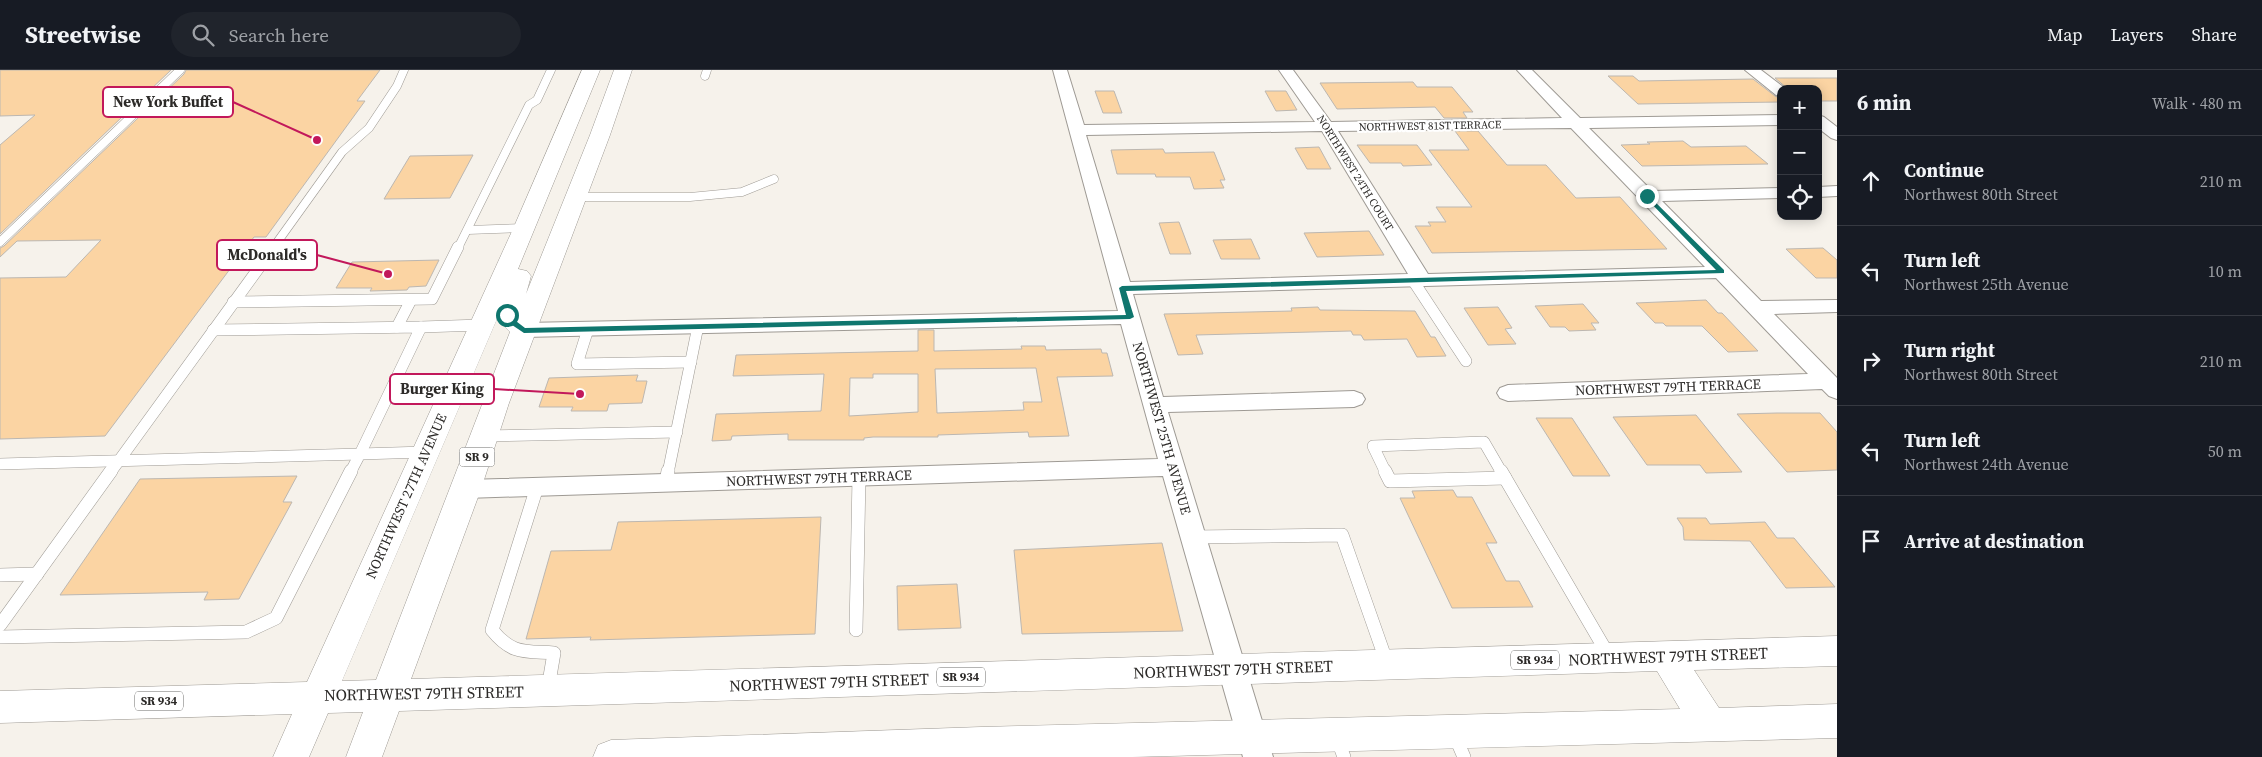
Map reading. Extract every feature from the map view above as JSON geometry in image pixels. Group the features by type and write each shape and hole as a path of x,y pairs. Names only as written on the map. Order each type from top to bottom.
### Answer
{"main road":[{"name":"NORTHWEST 27TH AVENUE","path":"291,757 523,230 591,70"},
{"name":"SR 9","path":"364,757 623,70"},
{"path":"545,179 548,201 555,209 573,204"},
{"path":"523,230 526,250 507,315 509,320 524,330"},
{"name":"NORTHWEST 79TH STREET","path":"0,706 1837,651"},
{"path":"1666,656 1709,724"},
{"path":"611,757 1459,744 1709,724 1837,721"}],"street":[{"name":"NORTHWEST 25TH AVENUE","path":"1060,70 1172,467 1255,746"},
{"name":"NORTHWEST 24TH COURT","path":"1286,70 1297,88 1328,128 1416,279"},
{"path":"1524,70 1832,386"},
{"path":"1752,70 1777,89"},
{"path":"1822,120 1837,119"},
{"name":"NORTHWEST 81ST TERRACE","path":"1078,130 1328,128 1777,120"},
{"path":"1822,123 1837,135"},
{"path":"1822,192 1837,191"},
{"path":"1647,196 1777,193"},
{"path":"1122,288 1722,272"},
{"path":"1756,308 1837,306"},
{"path":"524,330 1130,317"},
{"name":"NORTHWEST 79TH TERRACE","path":"1508,393 1832,386"},
{"path":"1155,405 1354,399"},
{"name":"NORTHWEST 79TH TERRACE","path":"466,489 1172,467"}],"lane":[{"path":"0,242 180,70"},
{"path":"0,624 342,152 369,128 397,86 404,70"},
{"path":"233,302 432,299 529,105 537,100 550,70"},
{"path":"573,204 742,192 774,179"},
{"path":"468,230 523,230"},
{"name":"NORTHWEST 24TH COURT","path":"1416,279 1466,361"},
{"path":"397,327 411,300"},
{"path":"213,330 481,325"},
{"path":"666,482 698,326"},
{"path":"0,637 246,632 276,618 360,454 421,327"},
{"path":"588,329 578,364 691,362"},
{"path":"484,436 677,432"},
{"path":"1506,478 1390,480 1373,446 1484,442 1506,478 1610,657"},
{"path":"0,464 425,452"},
{"path":"856,630 859,477"},
{"path":"537,487 492,630 503,644 519,651 554,653 548,690"},
{"path":"1193,536 1342,535 1388,664"},
{"path":"0,575 37,574"}],"building":[{"path":"0,70 171,70 0,234 0,145 35,115 0,116"},
{"path":"186,70 380,70 357,101 365,101 266,237 254,237 105,436 0,439 0,278 66,277 101,240 17,241 0,257 0,248 184,74"},
{"path":"1608,76 1633,76 1639,81 1753,79 1777,97 1777,102 1638,104"},
{"path":"1775,78 1837,78 1837,101 1822,101 1822,85 1783,85"},
{"path":"1413,82 1417,87 1452,87 1473,112 1463,112 1467,118 1444,118 1435,107 1337,109 1320,83"},
{"path":"1095,91 1114,91 1122,113 1103,113"},
{"path":"1265,91 1286,91 1297,110 1276,111"},
{"path":"1455,131 1478,131 1507,165 1546,165 1576,198 1620,197 1667,249 1432,253 1415,226 1431,226 1428,222 1446,222 1436,207 1472,207 1429,150 1469,150"},
{"path":"1683,141 1691,147 1746,146 1768,164 1642,166 1621,145"},
{"path":"1357,145 1417,145 1432,165 1403,166 1401,163 1370,163"},
{"path":"1319,147 1331,169 1307,169 1295,148"},
{"path":"1163,149 1165,153 1214,152 1225,180 1220,180 1224,188 1194,189 1190,177 1156,177 1155,174 1117,174 1111,150"},
{"path":"473,155 450,198 384,199 410,156"},
{"path":"1179,222 1191,254 1170,254 1159,223"},
{"path":"1369,231 1384,255 1317,257 1304,233"},
{"path":"1251,239 1260,259 1221,259 1213,240"},
{"path":"1823,248 1837,260 1837,278 1816,278 1786,249"},
{"path":"439,260 426,286 409,287 407,290 370,291 372,288 336,288 352,262"},
{"path":"1706,300 1718,313 1722,313 1758,351 1728,352 1702,326 1666,326 1663,323 1655,323 1636,303"},
{"path":"1583,304 1599,323 1591,323 1596,330 1569,331 1565,327 1550,327 1535,306"},
{"path":"1318,307 1320,310 1415,311 1431,337 1435,337 1446,356 1417,357 1407,339 1364,340 1361,335 1353,335 1351,331 1196,335 1203,354 1178,355 1164,314 1292,311 1291,308"},
{"path":"1498,307 1512,328 1505,329 1516,344 1488,345 1464,308"},
{"path":"918,330 934,330 934,351 1022,349 1021,346 1045,346 1046,350 1101,349 1102,353 1107,353 1113,376 1057,377 1069,436 1029,437 1028,432 938,435 938,437 873,437 864,438 864,440 788,440 788,434 732,436 731,440 712,441 716,414 821,411 824,374 733,376 736,355 918,351","holes":["1036,368 1042,402 1023,402 1024,410 937,413 935,369","873,374 918,374 918,412 849,416 850,378 873,378"]},
{"path":"638,375 636,381 647,381 642,403 609,404 607,411 571,411 573,407 539,407 549,378"},
{"path":"1820,413 1837,432 1837,470 1787,472 1737,414"},
{"path":"1696,415 1742,472 1706,473 1700,465 1647,465 1613,417"},
{"path":"1536,418 1572,418 1610,476 1573,476"},
{"path":"297,476 283,502 292,502 239,599 204,600 208,592 60,595 140,479"},
{"path":"1453,490 1457,497 1472,497 1497,543 1486,543 1506,581 1519,581 1533,607 1452,608 1400,498 1415,498 1412,491"},
{"path":"821,517 815,634 590,640 591,637 526,639 551,551 611,550 618,522"},
{"path":"1677,518 1706,518 1710,524 1765,522 1777,538 1794,538 1835,587 1786,588 1750,541 1684,540 1683,527"},
{"path":"1162,543 1183,631 1022,634 1014,550"},
{"path":"957,584 961,628 898,630 897,586"}],"place":[{"name":"New York Buffet","path":"317,140"},
{"name":"McDonald's","path":"388,274"},
{"name":"Burger King","path":"580,394"}],"route":[{"path":"507,315 509,320 524,330 1130,317 1122,288 1722,272 1647,196"}]}
